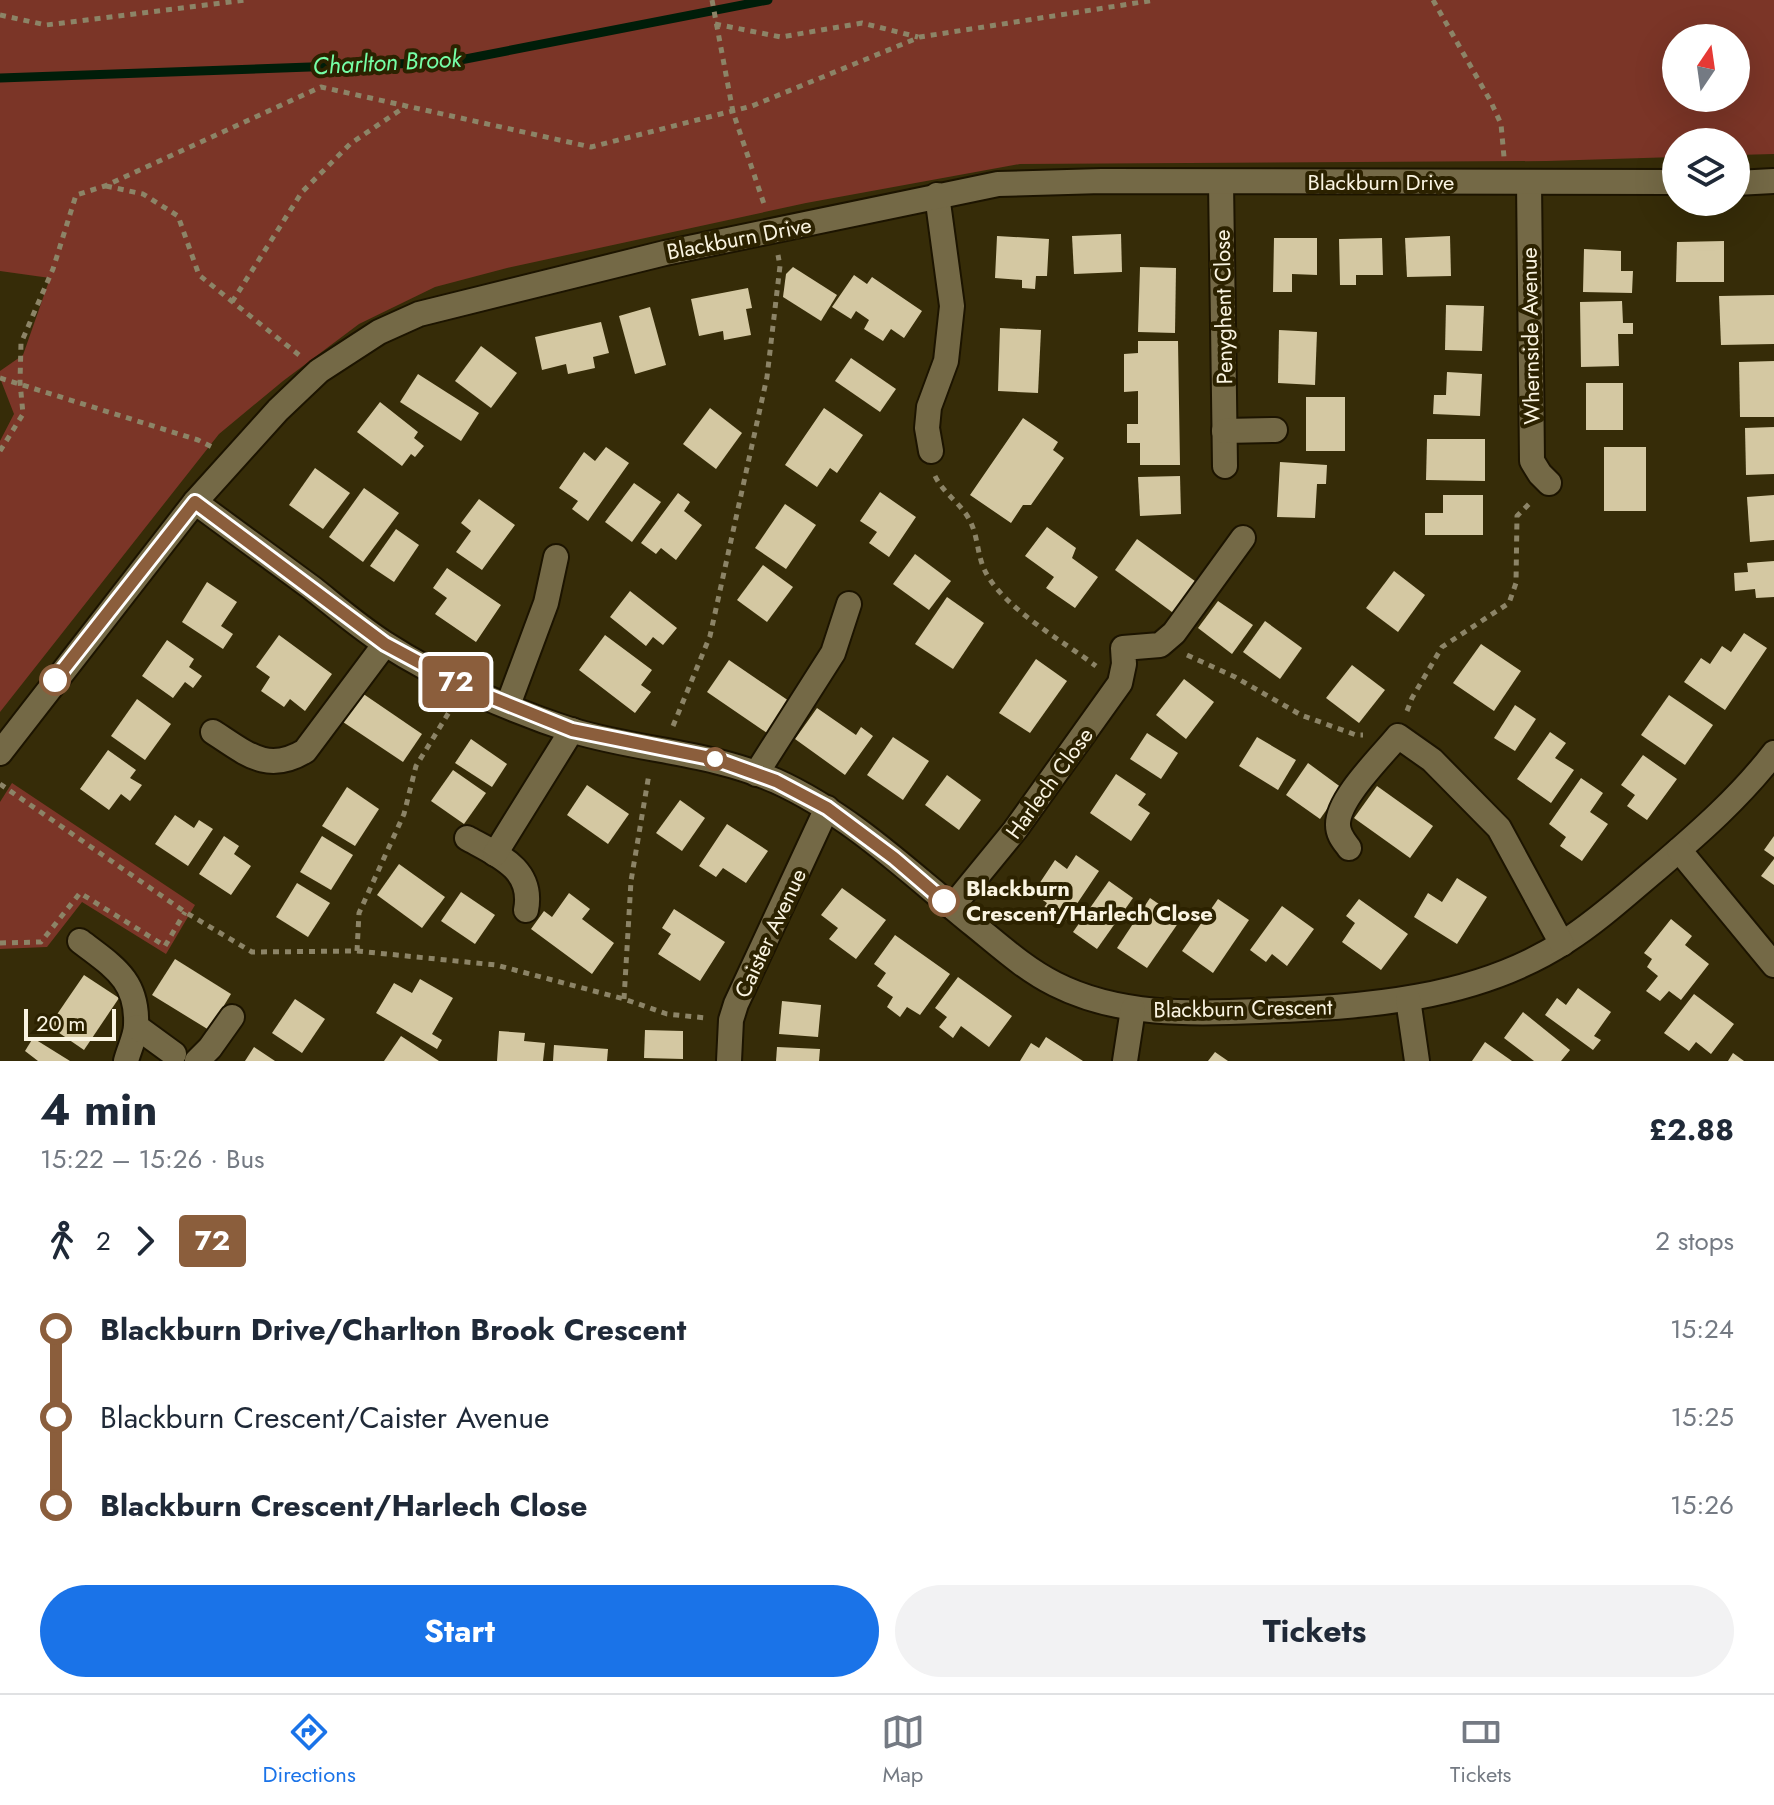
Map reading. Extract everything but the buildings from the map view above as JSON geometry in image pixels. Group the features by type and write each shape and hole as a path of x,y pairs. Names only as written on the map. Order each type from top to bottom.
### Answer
{"street":[{"path":"1750,182 1774,181"},
{"name":"Penyghent Close","path":"1221,182 1225,466"},
{"name":"Whernside Avenue","path":"1517,182 1532,461 1549,483"},
{"name":"Blackburn Drive","path":"0,753 195,502 278,410 319,371 379,332 419,314 665,253 998,184 1662,182"},
{"path":"931,451 927,428 929,407 946,361 952,306 937,195"},
{"path":"1224,431 1275,430"},
{"name":"Blackburn Crescent","path":"195,502 385,644 463,686 572,730 715,759 776,781 827,808 894,858 1019,962 1055,984 1092,999 1133,1009 1206,1013 1336,1008 1408,999 1475,982 1514,968 1562,944 1599,918 1748,787 1774,753"},
{"path":"1120,683 1123,648 1160,645 1183,621 1243,538"},
{"path":"508,705 541,617 556,557"},
{"path":"756,774 833,653 849,604"},
{"path":"213,732 253,758 276,763 293,759 305,751 385,644"},
{"name":"Harlech Close","path":"952,907 1015,830 1120,683"},
{"path":"495,854 572,730"},
{"path":"1349,848 1341,837 1338,825 1340,812 1352,792 1398,736 1432,760 1499,828 1562,944"},
{"name":"Caister Avenue","path":"729,1061 731,1020 765,937 827,808"},
{"path":"467,838 519,872 527,884 529,896 526,910"},
{"path":"1679,850 1774,965"},
{"path":"80,941 123,974 134,1002 137,1027 126,1061"},
{"path":"1408,999 1417,1061"},
{"path":"1125,1061 1133,1009"},
{"path":"137,1027 186,1057 210,1048 232,1017"}],"path":[{"path":"0,15 46,25 246,0"},
{"path":"624,999 631,881 650,767 664,749 710,636 767,377 780,266 773,233 733,112 712,0"},
{"path":"0,451 23,414 21,343 53,269 76,195 105,186 321,87 591,147 733,112 920,37 1155,0"},
{"path":"1433,0 1501,124 1517,182"},
{"path":"715,24 781,37 862,23 920,37"},
{"path":"232,302 302,192 350,144 407,106"},
{"path":"105,186 143,194 178,216 199,275 319,371"},
{"path":"0,378 198,440 235,459"},
{"path":"931,451 934,472 943,490 965,512 977,536 985,570 1005,600 1120,683"},
{"path":"1160,645 1235,677 1301,715 1356,735 1398,736 1412,698 1442,647 1509,603 1516,583 1517,516"},
{"path":"357,951 359,913 404,814 416,766 441,729 463,686"},
{"path":"0,784 185,912 252,952 357,951 496,965 624,999 667,1014 731,1020"}],"shaded area":[{"path":"0,0 1774,0 1774,154 1750,155 1750,128 1662,128 1662,157 1020,164 806,203 507,268 435,287 359,324 219,434 0,712 0,441 14,414 0,371 23,355 50,278 0,271"},
{"path":"12,783 195,905 166,954 82,902 47,947 0,949 0,802"}],"waterway":[{"name":"Charlton Brook","path":"0,78 450,62 768,0"}],"bus line":[{"name":"72","path":"55,680 195,502 385,644 463,686 572,730 715,759 776,781 827,808 894,858 944,901"}],"place":[{"name":"Blackburn Crescent/Harlech Close","path":"944,901"}]}
